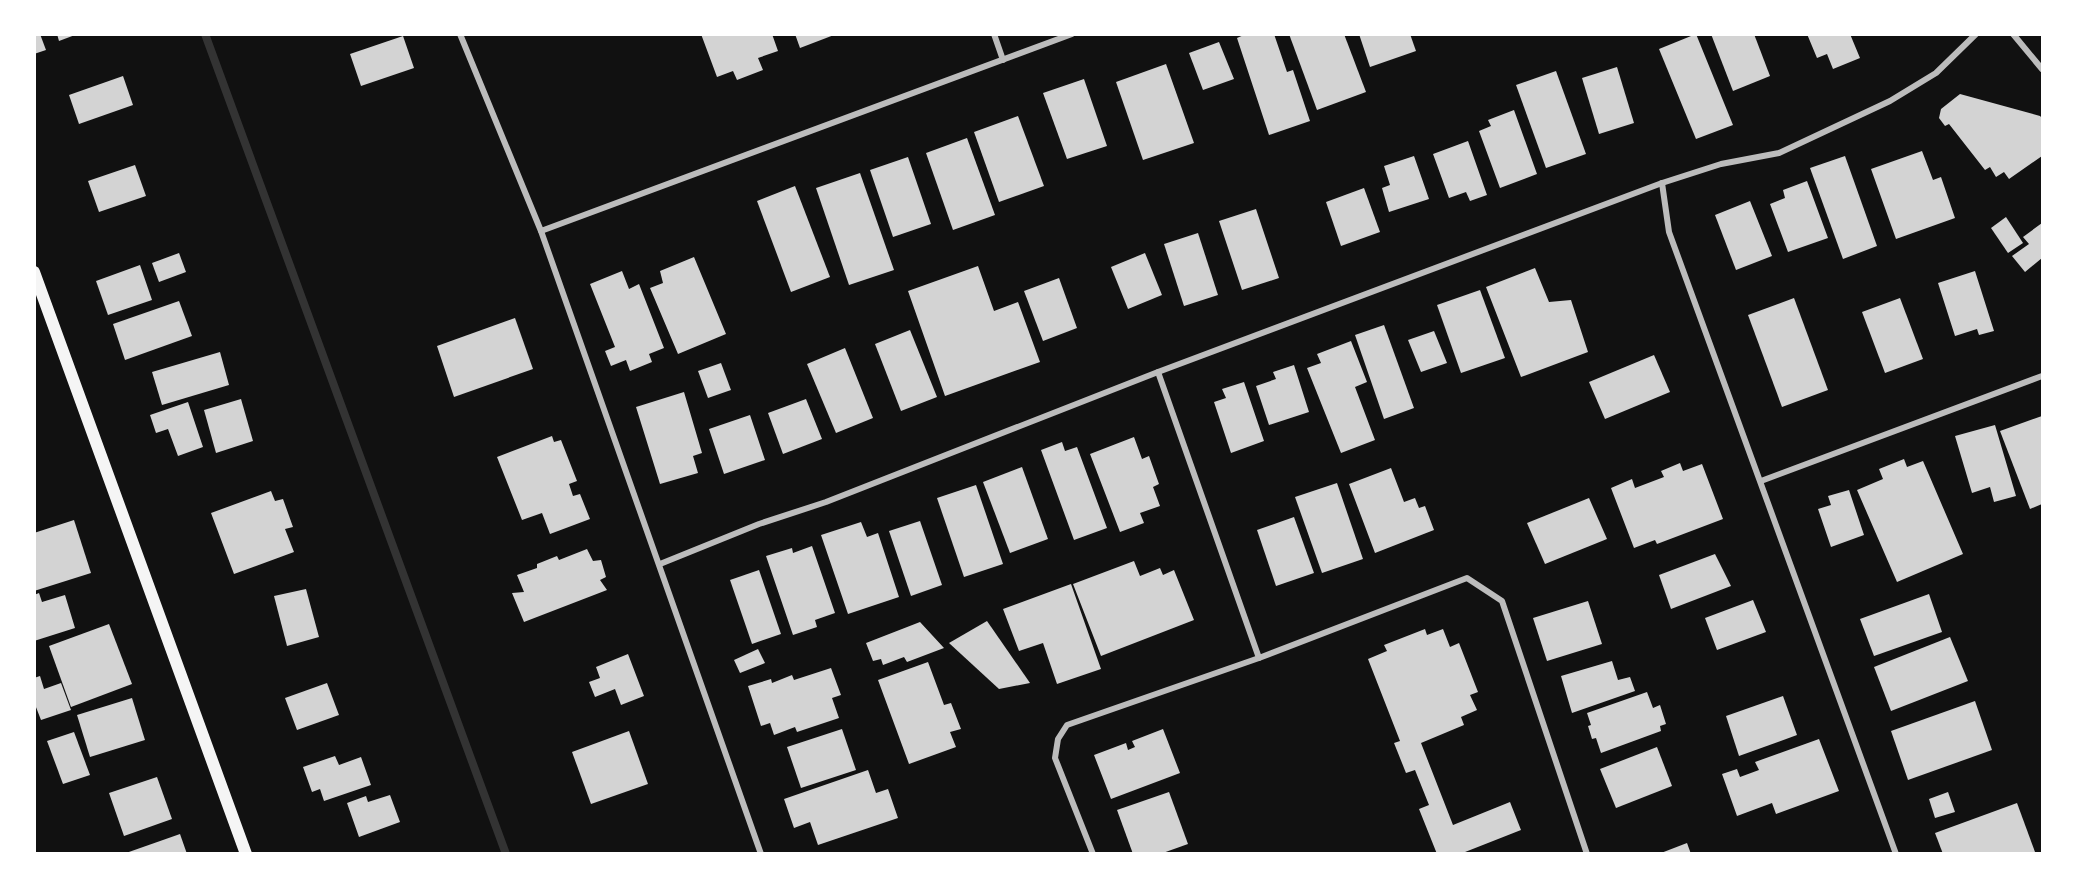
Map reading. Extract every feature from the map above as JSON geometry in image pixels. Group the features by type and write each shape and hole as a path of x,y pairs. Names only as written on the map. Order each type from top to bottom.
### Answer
{"main road":[{"path":"34,272 246,854"}],"street":[{"path":"460,34 541,231 761,854"},
{"path":"994,34 1003,60"},
{"path":"541,231 1072,34"},
{"path":"660,564 759,524 837,498 1158,372 1662,183 1721,164 1779,153 1890,101 1936,73 1976,34"},
{"path":"2013,34 2043,69"},
{"path":"1662,183 1669,232 1896,854"},
{"path":"1158,372 1259,658"},
{"path":"1761,481 2043,376"},
{"path":"1093,854 1056,758 1058,740 1067,725 1259,658 1467,578 1502,601 1587,854"}],"building":[{"path":"34,34 40,34 46,50 34,54"},
{"path":"57,34 75,34 75,35 59,41"},
{"path":"701,34 772,34 778,51 758,58 763,70 737,80 733,71 717,77"},
{"path":"795,34 834,34 834,35 800,48"},
{"path":"1246,34 1274,34 1287,72 1293,70 1310,121 1269,135 1237,38"},
{"path":"1289,34 1344,34 1366,92 1317,110"},
{"path":"1359,34 1410,34 1416,51 1370,67"},
{"path":"1696,34 1733,125 1696,139 1659,49"},
{"path":"1711,34 1754,34 1770,76 1733,91"},
{"path":"1807,34 1850,34 1860,58 1833,69 1827,54 1817,58"},
{"path":"403,36 414,68 361,86 350,54"},
{"path":"1219,42 1234,79 1203,90 1189,53"},
{"path":"1166,64 1194,143 1143,160 1116,82"},
{"path":"1617,67 1634,123 1599,134 1582,78"},
{"path":"1556,71 1586,154 1546,168 1516,85"},
{"path":"123,76 133,105 79,124 69,95"},
{"path":"1084,79 1107,146 1067,159 1043,93"},
{"path":"1960,94 2040,116 2042,118 2042,156 2009,179 2004,172 1996,177 1990,167 1985,170 1949,124 1945,126 1939,118 1941,109"},
{"path":"1514,110 1537,174 1500,188 1479,131 1491,126 1488,120"},
{"path":"1018,116 1044,186 999,202 974,132"},
{"path":"967,138 995,215 953,230 926,153"},
{"path":"1468,141 1487,195 1470,201 1466,192 1449,198 1433,154"},
{"path":"1922,151 1933,180 1941,177 1955,218 1896,239 1871,169"},
{"path":"1414,156 1429,199 1389,212 1382,188 1390,185 1384,166"},
{"path":"1845,156 1877,246 1843,259 1810,168"},
{"path":"908,157 931,224 893,237 870,170"},
{"path":"135,165 146,196 99,212 88,181"},
{"path":"860,173 894,270 849,285 816,188"},
{"path":"1807,181 1828,238 1788,252 1770,204 1785,198 1783,190"},
{"path":"795,186 830,277 791,292 757,201"},
{"path":"1364,188 1380,232 1341,246 1326,202"},
{"path":"1750,201 1772,256 1736,270 1715,215"},
{"path":"1256,209 1279,278 1242,290 1219,221"},
{"path":"2006,217 2023,243 2008,253 1991,228"},
{"path":"2042,223 2042,258 2025,272 2012,256 2029,244 2023,237"},
{"path":"1198,233 1218,295 1184,306 1164,244"},
{"path":"179,253 186,272 159,282 152,263"},
{"path":"1145,253 1162,295 1128,309 1111,267"},
{"path":"694,257 726,334 678,354 650,288 663,283 660,271"},
{"path":"140,265 152,300 108,315 96,281"},
{"path":"978,266 994,311 1018,302 1040,362 945,396 908,291"},
{"path":"1535,268 1549,302 1571,300 1588,352 1521,377 1486,287"},
{"path":"622,271 629,289 639,284 664,348 649,354 652,362 630,371 626,360 611,366 605,351 615,347 590,284"},
{"path":"1975,271 1994,331 1979,335 1977,329 1955,336 1938,283"},
{"path":"1059,278 1077,328 1043,341 1024,291"},
{"path":"1480,290 1505,358 1461,373 1437,305"},
{"path":"1794,298 1828,390 1782,407 1748,315"},
{"path":"1900,298 1923,359 1885,373 1862,312"},
{"path":"179,301 192,336 125,360 113,324"},
{"path":"515,318 533,369 454,397 437,346"},
{"path":"1384,325 1414,408 1384,419 1355,335"},
{"path":"910,330 937,397 901,411 875,344"},
{"path":"1434,331 1447,363 1421,372 1408,340"},
{"path":"1351,341 1367,382 1355,387 1375,440 1341,453 1307,368 1321,363 1317,354"},
{"path":"845,348 873,418 836,433 807,364"},
{"path":"220,352 229,385 162,405 152,372"},
{"path":"1654,355 1670,392 1605,419 1589,382"},
{"path":"721,363 731,390 708,398 698,371"},
{"path":"1294,365 1309,412 1269,425 1256,386 1276,379 1273,372"},
{"path":"1244,382 1264,441 1231,453 1214,402 1226,398 1222,389"},
{"path":"684,392 702,453 693,456 698,473 660,484 636,407"},
{"path":"241,399 253,441 216,453 204,410"},
{"path":"806,399 822,439 783,454 768,413"},
{"path":"188,402 203,447 178,456 168,429 156,433 150,415"},
{"path":"750,415 765,460 724,474 709,429"},
{"path":"2042,416 2042,504 2030,509 2000,431"},
{"path":"1995,425 2016,496 1994,502 1990,487 1972,493 1955,436"},
{"path":"552,436 554,442 561,440 577,481 569,484 573,496 580,494 590,519 550,534 542,513 522,520 497,457"},
{"path":"1134,437 1142,459 1149,456 1159,484 1153,487 1160,506 1140,513 1144,523 1120,532 1090,454"},
{"path":"1062,442 1065,451 1077,447 1107,528 1074,540 1041,450"},
{"path":"1904,459 1907,467 1923,461 1963,554 1897,582 1857,490 1883,479 1879,469"},
{"path":"1680,463 1683,471 1702,464 1723,519 1657,544 1655,540 1634,548 1611,488 1632,479 1635,488 1664,477 1661,471"},
{"path":"1022,467 1048,539 1010,553 983,482"},
{"path":"1391,468 1404,502 1415,498 1419,508 1425,506 1434,530 1375,553 1349,484"},
{"path":"1337,483 1363,559 1322,573 1295,497"},
{"path":"976,485 1003,564 964,577 937,498"},
{"path":"1849,490 1864,535 1831,547 1818,509 1831,505 1828,496"},
{"path":"271,491 275,501 283,499 293,527 285,529 294,552 234,574 211,513"},
{"path":"1589,498 1607,539 1545,564 1527,523"},
{"path":"1294,517 1314,573 1276,586 1257,530"},
{"path":"74,520 91,573 34,591 34,533"},
{"path":"920,521 942,585 911,596 889,531"},
{"path":"861,522 867,537 878,533 899,597 848,614 821,535"},
{"path":"812,546 835,613 815,620 817,627 793,635 766,556 792,548 793,553"},
{"path":"587,549 593,561 601,560 606,577 600,580 607,590 524,622 512,593 524,592 517,575 537,568 537,564 557,556 559,560"},
{"path":"1715,554 1731,586 1671,609 1659,575"},
{"path":"1134,561 1140,576 1160,568 1163,575 1174,570 1194,620 1101,656 1073,584"},
{"path":"759,570 781,634 752,644 730,580"},
{"path":"1071,584 1101,669 1057,684 1043,643 1019,651 1003,609"},
{"path":"306,589 319,637 287,646 274,596"},
{"path":"39,593 42,602 65,595 75,628 34,641 34,595"},
{"path":"1929,594 1942,632 1874,656 1860,619"},
{"path":"1753,600 1766,632 1717,650 1705,618"},
{"path":"1588,601 1602,644 1547,661 1533,618"},
{"path":"987,621 1030,683 999,689 949,643"},
{"path":"920,622 944,648 907,662 904,657 883,665 881,659 873,661 866,643"},
{"path":"109,624 132,684 71,707 49,646"},
{"path":"1425,629 1427,635 1443,629 1450,647 1459,643 1478,692 1470,695 1477,710 1461,717 1464,725 1421,743 1453,825 1510,802 1521,830 1460,854 1437,854 1419,809 1429,805 1415,770 1406,773 1394,743 1400,741 1368,659 1387,651 1384,645"},
{"path":"1950,637 1968,681 1891,711 1874,667"},
{"path":"758,649 765,663 740,673 734,660"},
{"path":"628,654 644,696 621,705 615,689 595,697 589,682 600,678 596,667"},
{"path":"1612,661 1618,680 1630,677 1635,691 1572,713 1561,676"},
{"path":"928,662 944,705 951,703 961,729 950,732 956,747 909,764 878,680"},
{"path":"831,668 841,695 832,698 839,718 797,732 795,727 774,735 770,723 761,726 748,686 771,679 772,683 792,675 794,680"},
{"path":"40,676 44,689 61,683 71,710 41,720 34,702 34,678"},
{"path":"327,683 339,715 297,730 285,698"},
{"path":"1647,692 1653,708 1660,705 1666,724 1660,726 1661,731 1601,753 1596,738 1592,739 1587,713"},
{"path":"1783,696 1797,735 1739,756 1726,716"},
{"path":"132,698 145,740 90,757 77,715"},
{"path":"1975,701 1992,750 1908,780 1891,731"},
{"path":"842,729 856,770 801,788 787,747"},
{"path":"1163,729 1180,773 1111,799 1094,755 1126,743 1128,750 1135,747 1132,741"},
{"path":"629,731 648,784 591,804 572,752"},
{"path":"74,732 90,775 63,784 47,741"},
{"path":"1819,739 1839,791 1776,814 1772,803 1737,816 1722,774 1737,769 1740,777 1759,770 1755,762"},
{"path":"1657,747 1672,786 1616,808 1600,769"},
{"path":"335,756 339,765 361,757 371,785 324,801 320,789 312,792 303,767"},
{"path":"868,770 876,793 888,789 898,818 818,845 810,822 794,828 784,799"},
{"path":"157,777 172,819 124,836 109,793"},
{"path":"1169,792 1188,844 1160,854 1133,854 1117,810"},
{"path":"1948,792 1955,812 1935,818 1929,799"},
{"path":"390,795 400,822 359,837 347,803 366,796 368,802"},
{"path":"2017,803 2035,852 1943,854 1935,833"},
{"path":"180,834 187,854 126,854 126,853"},
{"path":"1687,843 1691,854 1661,854 1661,853"}],"waterway":[{"path":"205,34 506,854"}]}
